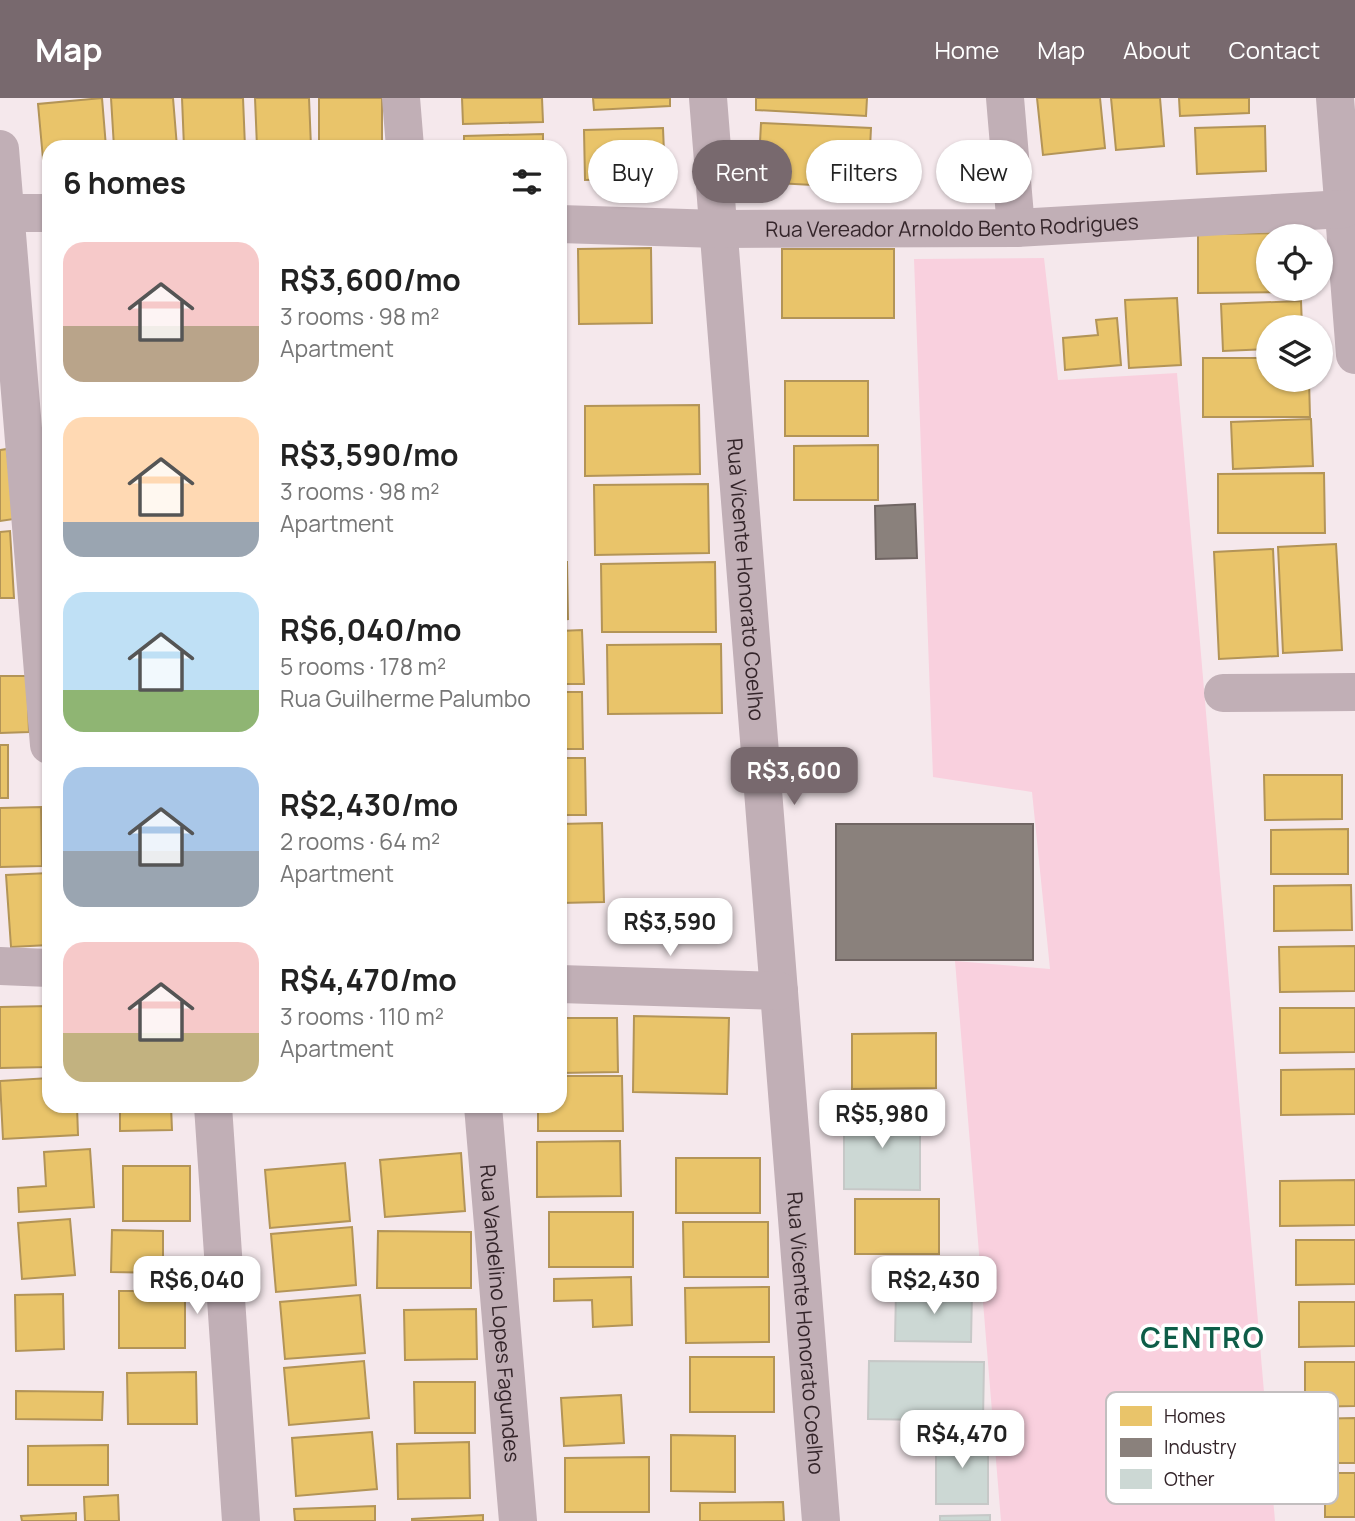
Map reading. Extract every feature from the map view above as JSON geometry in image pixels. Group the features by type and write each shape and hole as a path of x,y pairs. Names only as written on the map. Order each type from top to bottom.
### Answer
{"street":[{"path":"401,98 404,140"},
{"name":"Rua Vicente Honorato Coelho","path":"708,98 821,1521"},
{"path":"1005,98 1016,228"},
{"path":"1335,98 1355,355"},
{"path":"0,149 3,213 42,644"},
{"name":"Rua Vereador Arnoldo Bento Rodrigues","path":"567,224 718,229 1016,228 1344,209"},
{"path":"3,213 42,213"},
{"path":"1223,693 1355,692"},
{"path":"0,966 42,968"},
{"path":"567,984 779,991"},
{"path":"212,1113 241,1521"},
{"name":"Rua Vandelino Lopes Fagundes","path":"484,1113 518,1521"}],"shaded area":[{"path":"1044,258 1058,380 1177,373 1264,1392 1106,1392 1106,1504 1274,1504 1275,1521 1001,1521 955,961 1050,969 1032,792 933,777 914,259"}],"building: Homes":[{"path":"102,98 105,140 42,140 42,148 38,104"},
{"path":"111,98 173,98 176,140 114,140"},
{"path":"182,98 243,98 245,140 184,140"},
{"path":"255,98 309,98 311,140 257,140"},
{"path":"319,98 382,98 382,140 319,140"},
{"path":"462,98 542,98 543,122 463,124"},
{"path":"593,98 670,98 670,106 594,110"},
{"path":"756,98 867,98 866,116 756,110"},
{"path":"1037,98 1100,98 1105,148 1043,155"},
{"path":"1111,98 1160,98 1164,146 1116,150"},
{"path":"1179,98 1249,98 1249,113 1180,116"},
{"path":"761,123 871,128 870,140 806,140 806,185 792,184 792,140 760,140"},
{"path":"1265,126 1266,171 1197,174 1195,128"},
{"path":"663,128 663,140 588,140 588,180 585,180 584,130"},
{"path":"543,134 543,140 464,140 464,136"},
{"path":"1256,233 1256,292 1198,293 1198,234"},
{"path":"651,248 652,323 579,324 578,249"},
{"path":"782,249 894,249 894,318 782,318"},
{"path":"1177,298 1181,365 1129,368 1125,300"},
{"path":"1301,301 1302,315 1256,315 1256,350 1223,351 1221,304"},
{"path":"1117,318 1121,365 1065,370 1063,338 1098,335 1096,320"},
{"path":"1203,358 1256,358 1256,392 1309,392 1310,417 1203,417"},
{"path":"785,381 868,381 868,436 785,436"},
{"path":"699,405 700,474 585,476 585,406"},
{"path":"1311,419 1313,466 1233,469 1231,422"},
{"path":"878,445 878,500 794,500 794,446"},
{"path":"7,449 14,519 0,521 0,450"},
{"path":"1324,473 1325,533 1218,533 1218,474"},
{"path":"708,484 709,553 595,555 594,485"},
{"path":"10,531 14,598 0,598 0,532"},
{"path":"1336,544 1342,650 1283,653 1278,547"},
{"path":"1273,549 1278,656 1219,659 1214,552"},
{"path":"715,562 716,632 602,632 601,564"},
{"path":"582,630 584,684 567,684 567,631"},
{"path":"721,644 722,713 608,714 607,645"},
{"path":"0,676 27,676 29,732 0,733"},
{"path":"567,692 582,692 583,749 567,749"},
{"path":"0,745 8,745 8,798 0,798"},
{"path":"567,758 585,758 586,815 567,815"},
{"path":"1264,775 1342,775 1342,819 1265,820"},
{"path":"41,807 42,866 0,867 0,808"},
{"path":"602,823 604,902 567,903 567,824"},
{"path":"1348,829 1348,874 1271,874 1271,830"},
{"path":"42,873 42,945 11,947 6,875"},
{"path":"1351,885 1352,930 1274,931 1274,886"},
{"path":"1355,946 1355,991 1280,992 1279,947"},
{"path":"42,1006 42,1067 0,1068 0,1007"},
{"path":"1280,1008 1355,1008 1355,1052 1280,1053"},
{"path":"634,1016 729,1018 727,1094 633,1092"},
{"path":"567,1018 617,1018 618,1072 567,1073"},
{"path":"936,1033 936,1088 852,1089 852,1034"},
{"path":"1355,1069 1355,1114 1281,1115 1281,1070"},
{"path":"567,1076 622,1076 623,1131 538,1131 538,1113 567,1113"},
{"path":"42,1078 42,1113 77,1113 78,1135 3,1139 0,1081"},
{"path":"120,1113 171,1113 172,1130 120,1131"},
{"path":"620,1141 621,1196 537,1197 537,1142"},
{"path":"90,1149 94,1207 19,1212 18,1188 46,1186 44,1152"},
{"path":"461,1153 465,1211 385,1217 380,1160"},
{"path":"676,1158 760,1158 760,1213 676,1213"},
{"path":"345,1163 350,1221 270,1228 265,1170"},
{"path":"123,1166 190,1166 190,1221 123,1221"},
{"path":"1355,1180 1355,1225 1280,1226 1280,1181"},
{"path":"855,1199 939,1199 939,1254 855,1254"},
{"path":"549,1212 633,1212 633,1267 549,1267"},
{"path":"70,1219 75,1275 22,1279 18,1223"},
{"path":"683,1222 768,1222 768,1277 684,1277"},
{"path":"352,1227 356,1285 276,1292 271,1234"},
{"path":"112,1230 163,1231 163,1273 111,1272"},
{"path":"378,1231 471,1232 471,1288 377,1288"},
{"path":"1296,1240 1355,1240 1355,1284 1296,1285"},
{"path":"631,1277 632,1325 593,1327 592,1300 554,1301 554,1279"},
{"path":"769,1287 769,1342 686,1343 685,1288"},
{"path":"119,1291 185,1291 185,1348 119,1348"},
{"path":"63,1294 64,1349 16,1351 15,1295"},
{"path":"360,1295 365,1353 285,1359 280,1302"},
{"path":"1299,1302 1355,1302 1355,1346 1299,1347"},
{"path":"476,1309 477,1359 405,1360 404,1310"},
{"path":"690,1357 774,1357 774,1412 690,1412"},
{"path":"364,1361 369,1418 289,1425 284,1368"},
{"path":"1305,1362 1355,1362 1355,1406 1338,1406 1338,1392 1305,1392"},
{"path":"196,1372 197,1424 128,1424 127,1373"},
{"path":"414,1382 475,1382 475,1433 415,1433"},
{"path":"16,1391 103,1392 102,1420 16,1419"},
{"path":"621,1395 624,1443 564,1446 561,1398"},
{"path":"1338,1418 1355,1418 1355,1463 1338,1463"},
{"path":"372,1432 377,1489 296,1496 292,1438"},
{"path":"671,1435 735,1436 735,1492 671,1491"},
{"path":"469,1442 470,1498 398,1499 397,1444"},
{"path":"108,1445 108,1485 28,1485 28,1446"},
{"path":"649,1457 649,1512 565,1512 565,1458"},
{"path":"1338,1473 1355,1473 1355,1517 1325,1517 1325,1504 1338,1504"},
{"path":"118,1495 119,1521 85,1521 84,1497"},
{"path":"783,1502 784,1521 700,1521 700,1503"},
{"path":"375,1506 375,1521 295,1521 294,1509"},
{"path":"76,1513 76,1521 22,1521 21,1516"},
{"path":"483,1515 483,1521 412,1521 412,1519"}],"building: Industry":[{"path":"915,504 917,558 876,559 875,506"},
{"path":"836,824 1033,824 1033,960 836,960"}],"building: Other":[{"path":"844,1111 920,1112 920,1190 844,1189"},
{"path":"896,1290 972,1291 971,1342 895,1341"},
{"path":"869,1361 984,1362 983,1421 868,1419"},
{"path":"936,1435 988,1435 988,1504 936,1504"},
{"path":"990,1515 990,1521 940,1521 940,1516"}],"district":[{"name":"CENTRO","path":"1203,1337"}]}
